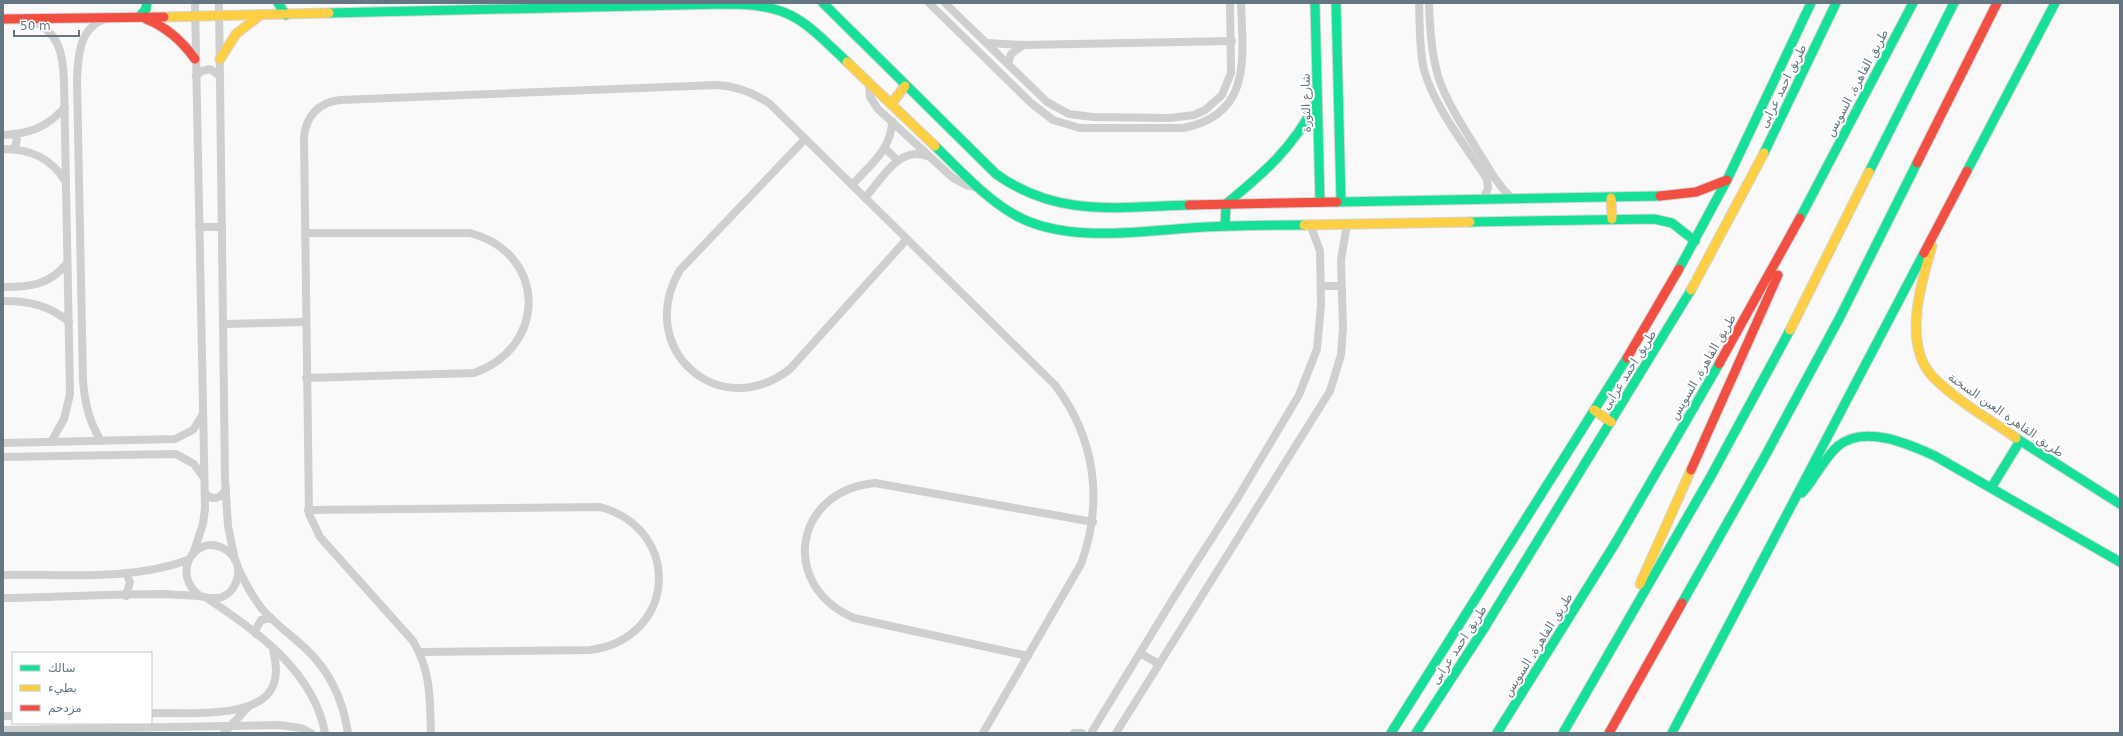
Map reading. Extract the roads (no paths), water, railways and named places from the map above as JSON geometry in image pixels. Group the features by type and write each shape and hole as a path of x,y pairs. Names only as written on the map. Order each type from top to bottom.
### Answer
{"main road":[{"path":"140,16 146,10 148,3"},
{"path":"278,3 286,15"},
{"path":"823,3 905,86 996,174 1022,191 1044,200 1080,207 1341,201 1482,200 1512,198 1611,198 1686,194 1727,180"},
{"name":"شارع الثورة","path":"1316,3 1320,202"},
{"path":"1336,3 1341,201"},
{"name":"طريق احمد عرابى","path":"1391,733 1646,327 1695,241 1727,180 1811,3"},
{"name":"طريق احمد عرابى","path":"1416,733 1485,627 1674,320 1732,216 1836,3"},
{"name":"طريق القاهرة, السويس","path":"1497,733 1568,621 1674,442 1802,215 1913,3"},
{"path":"1563,733 1711,476 1799,312 1954,3"},
{"path":"1609,733 1760,465 1836,324 1997,3"},
{"path":"1672,733 2055,3"},
{"path":"3,19 286,15 516,5 766,5 791,12 811,27 978,188 1015,215 1035,224 1056,230 1102,233 1225,226 1612,219 1663,220 1680,227 1695,241"},
{"path":"220,59 233,37 245,25 260,15"},
{"path":"140,16 156,22 171,32 184,44 195,59"},
{"path":"891,104 905,86"},
{"path":"1225,226 1226,204 1276,163 1306,123 1317,100"},
{"path":"1611,198 1612,219"},
{"path":"1618,637 1661,534 1782,267 1802,215"},
{"name":"طريق القاهرة العين السخنة","path":"1939,225 1921,284 1916,324 1919,352 1932,376 1942,386 2020,441 2120,504"},
{"path":"1594,410 1611,422"},
{"path":"1795,500 1815,478 1839,446 1847,440 1858,437 1888,440 1912,446 1935,456 2120,562"},
{"path":"1991,488 2020,441"}],"street":[{"path":"195,3 205,492 203,524 186,576 191,588 256,634 295,671 312,693 323,720 325,733"},
{"path":"3,598 224,596 235,584 237,564 228,526 226,489 219,3"},
{"path":"929,3 1042,112 1066,125 1094,129 1183,128 1197,126 1211,120 1222,111 1232,99 1238,86 1243,57 1241,3"},
{"path":"945,3 1048,102 1069,114 1093,117 1182,117 1205,110 1222,95 1231,73 1232,41 1230,3"},
{"path":"1419,3 1421,48 1424,70 1437,102 1486,179 1488,188 1482,200"},
{"path":"1429,3 1430,41 1434,60 1445,94 1494,177 1502,189 1512,198"},
{"path":"953,26 960,17"},
{"path":"29,18 43,25 52,34 61,51 64,81 70,381 68,407 64,419 51,442"},
{"path":"101,441 89,419 85,407 83,381 78,80 79,53 82,41 97,22 108,18"},
{"path":"963,36 971,28"},
{"path":"987,43 1023,45 1232,41"},
{"path":"1008,64 1011,54 1023,45"},
{"path":"196,76 202,70 210,69 220,76"},
{"path":"64,81 71,77 78,80"},
{"path":"869,82 872,101 892,121 956,181 978,188"},
{"path":"431,733 430,686 420,652 413,641 320,537 312,522 308,510 305,131 313,113 322,105 334,100 725,86 740,89 764,99 1055,385 1064,396 1078,422 1092,464 1095,492 1093,522 1081,564 983,733"},
{"path":"3,134 14,134 38,130 53,120 65,106"},
{"path":"852,185 885,148 890,138 892,121"},
{"path":"14,134 17,140 14,149"},
{"path":"805,139 680,270 674,281 666,305 667,325 672,343 686,365 706,381 731,388 756,387 780,377 790,369 907,239"},
{"path":"885,148 898,160"},
{"path":"3,150 14,149 39,155 50,162 59,171 66,182"},
{"path":"865,198 898,160 912,153 928,156"},
{"path":"1092,733 1140,653 1237,499 1299,395 1317,349 1321,305 1320,250 1310,224"},
{"path":"1116,733 1330,391 1341,355 1343,328 1341,260 1347,224"},
{"path":"199,228 222,227"},
{"path":"305,232 470,233 483,236 505,250 521,270 527,288 529,308 527,320 516,344 498,362 474,373 306,378"},
{"path":"3,287 21,287 43,283 57,274 67,263"},
{"path":"1321,286 1341,286"},
{"path":"20,301 24,294 21,287"},
{"path":"3,301 20,301 42,305 61,315 69,322"},
{"path":"224,324 306,322"},
{"path":"70,381 77,386 83,381"},
{"path":"3,443 175,439 193,430 204,413"},
{"path":"156,440 158,446 156,454"},
{"path":"3,457 176,454 186,458 194,464 205,482"},
{"path":"1028,656 854,618 840,612 828,603 818,592 810,579 806,564 805,549 807,534 813,520 821,507 832,497 852,487 874,483 1093,522"},
{"path":"205,492 210,497 216,498 222,495 226,489"},
{"path":"308,510 600,507 625,516 644,534 651,545 659,570 659,583 655,602 646,620 637,630 615,644 590,650 420,652"},
{"path":"3,575 126,573 152,571 191,557 204,547 216,546 224,549 237,564 256,600 271,618 306,648 324,669 340,700 348,733"},
{"path":"126,573 130,582 126,596"},
{"path":"256,634 256,629 262,620 271,618"},
{"path":"224,733 248,707 264,698 274,684 276,676 273,650"},
{"path":"1140,653 1159,664"},
{"path":"152,713 218,712 248,707"},
{"path":"3,730 176,730 230,726 290,725 311,733"},
{"path":"1074,733 1082,733"}]}
